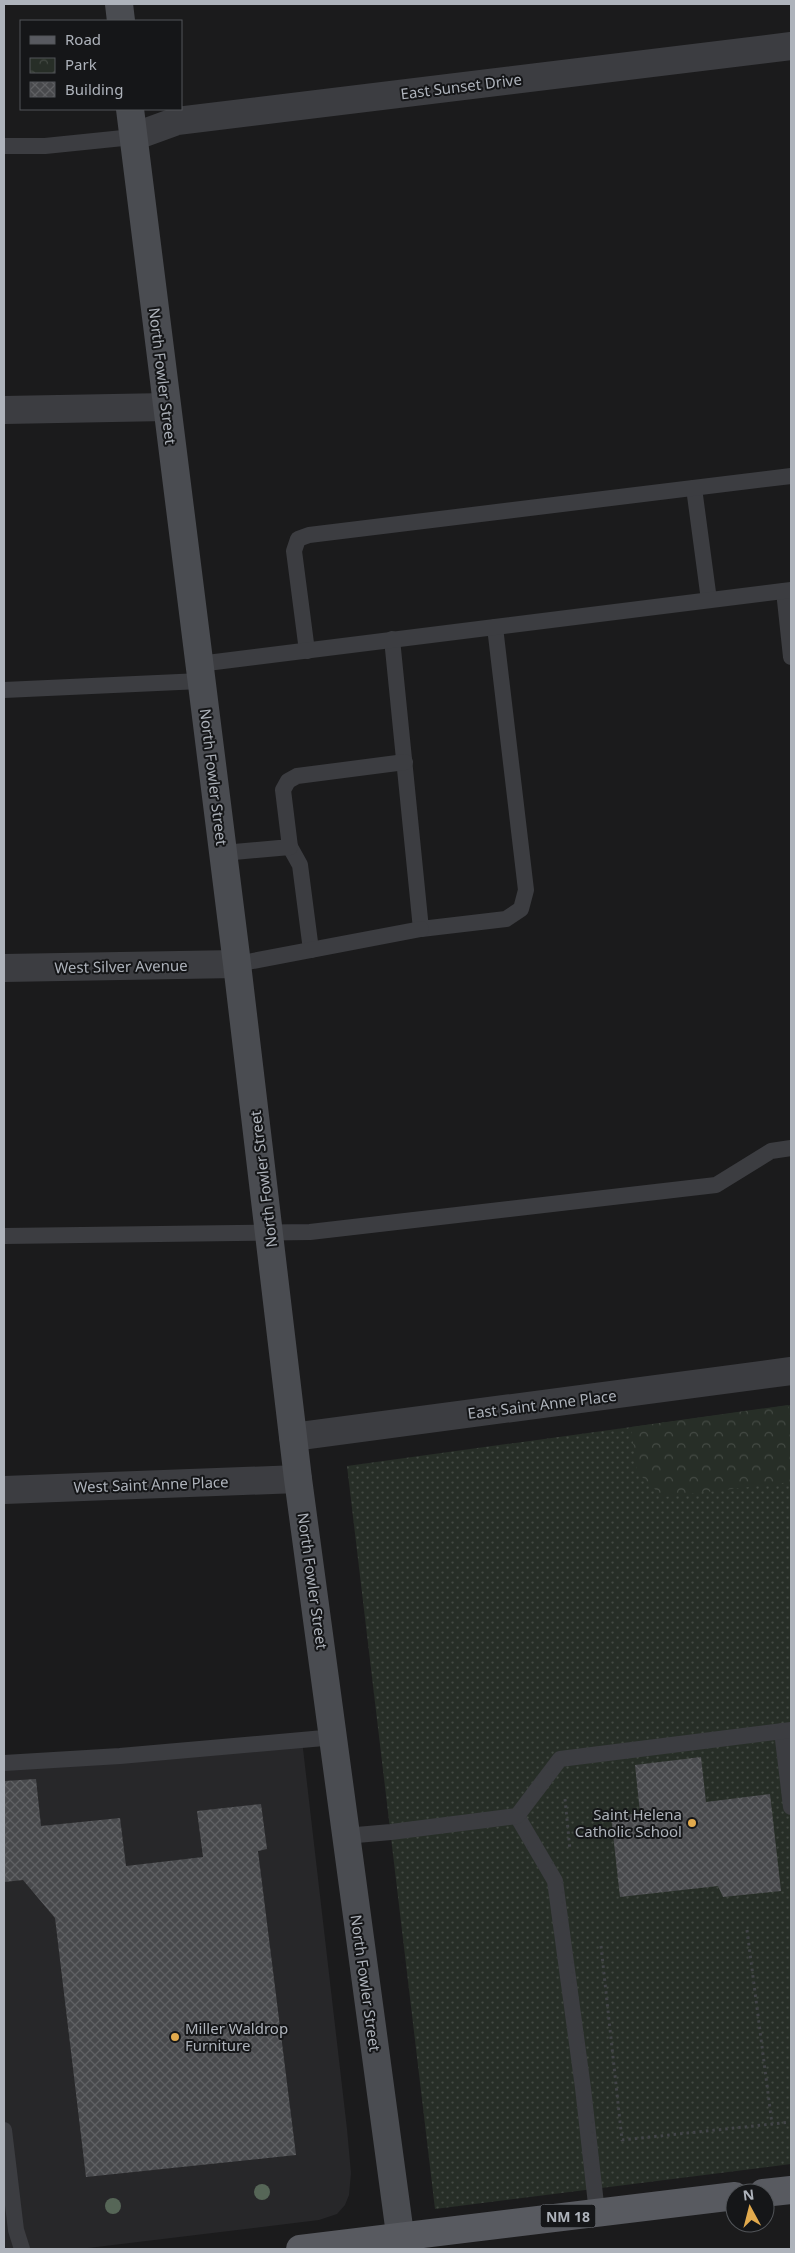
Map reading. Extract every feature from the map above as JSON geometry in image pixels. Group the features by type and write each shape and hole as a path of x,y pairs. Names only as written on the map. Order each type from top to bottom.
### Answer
{"main road":[{"path":"775,2192 791,2190"},
{"name":"NM 18","path":"300,2249 402,2243 597,2213 725,2197"}],"street":[{"path":"119,4 121,20"},
{"name":"East Sunset Drive","path":"133,137 177,121 791,46"},
{"name":"North Fowler Street","path":"130,110 270,1231 298,1479 335,1737 345,1836 402,2243"},
{"path":"4,410 167,407"},
{"name":"West Silver Avenue","path":"4,968 237,964"},
{"name":"East Saint Anne Place","path":"293,1437 791,1371"},
{"name":"West Saint Anne Place","path":"4,1490 298,1479"}],"lane":[{"path":"4,146 45,146 133,137"},
{"path":"307,651 294,551 298,539 309,535 791,476"},
{"path":"694,488 709,600"},
{"path":"4,690 200,672 307,651 787,590 791,657"},
{"path":"237,964 421,929 506,919 521,909 526,890 495,627"},
{"path":"392,640 421,929"},
{"path":"311,950 300,865 290,847 283,790 288,780 297,776 404,762"},
{"path":"223,853 290,847"},
{"path":"4,1236 270,1231 310,1232 716,1185 771,1151 791,1148"},
{"path":"345,1836 518,1816 560,1759 787,1730 791,1806"},
{"path":"4,1763 120,1756 335,1737"},
{"path":"518,1816 555,1881 583,2088 597,2213"},
{"path":"4,2130 8,2203 22,2249"}],"path":[{"path":"560,1759 571,1856"},
{"path":"747,1930 772,2124"},
{"path":"601,1946 622,2140 791,2122"}],"shaded area":[{"path":"302,1740 347,2129 351,2173 349,2195 345,2205 337,2214 319,2220 80,2249 4,2249 4,1763"}],"green space":[{"path":"788,1405 791,1428 791,1482 663,1497 637,1472 631,1427"},
{"path":"791,1405 791,2164 435,2209 347,1466"}],"building":[{"name":"Saint Helena Catholic School","path":"701,1757 706,1802 770,1794 781,1891 723,1897 718,1886 620,1897 611,1816 640,1813 635,1765"},
{"name":"Miller Waldrop Furniture","path":"36,1779 41,1826 120,1818 126,1866 203,1857 197,1811 261,1804 267,1849 258,1851 296,2155 86,2177 55,1918 23,1880 4,1882 4,1781"}],"place":[{"name":"Saint Helena Catholic School","path":"692,1823"},
{"name":"Miller Waldrop Furniture","path":"175,2037"}]}
